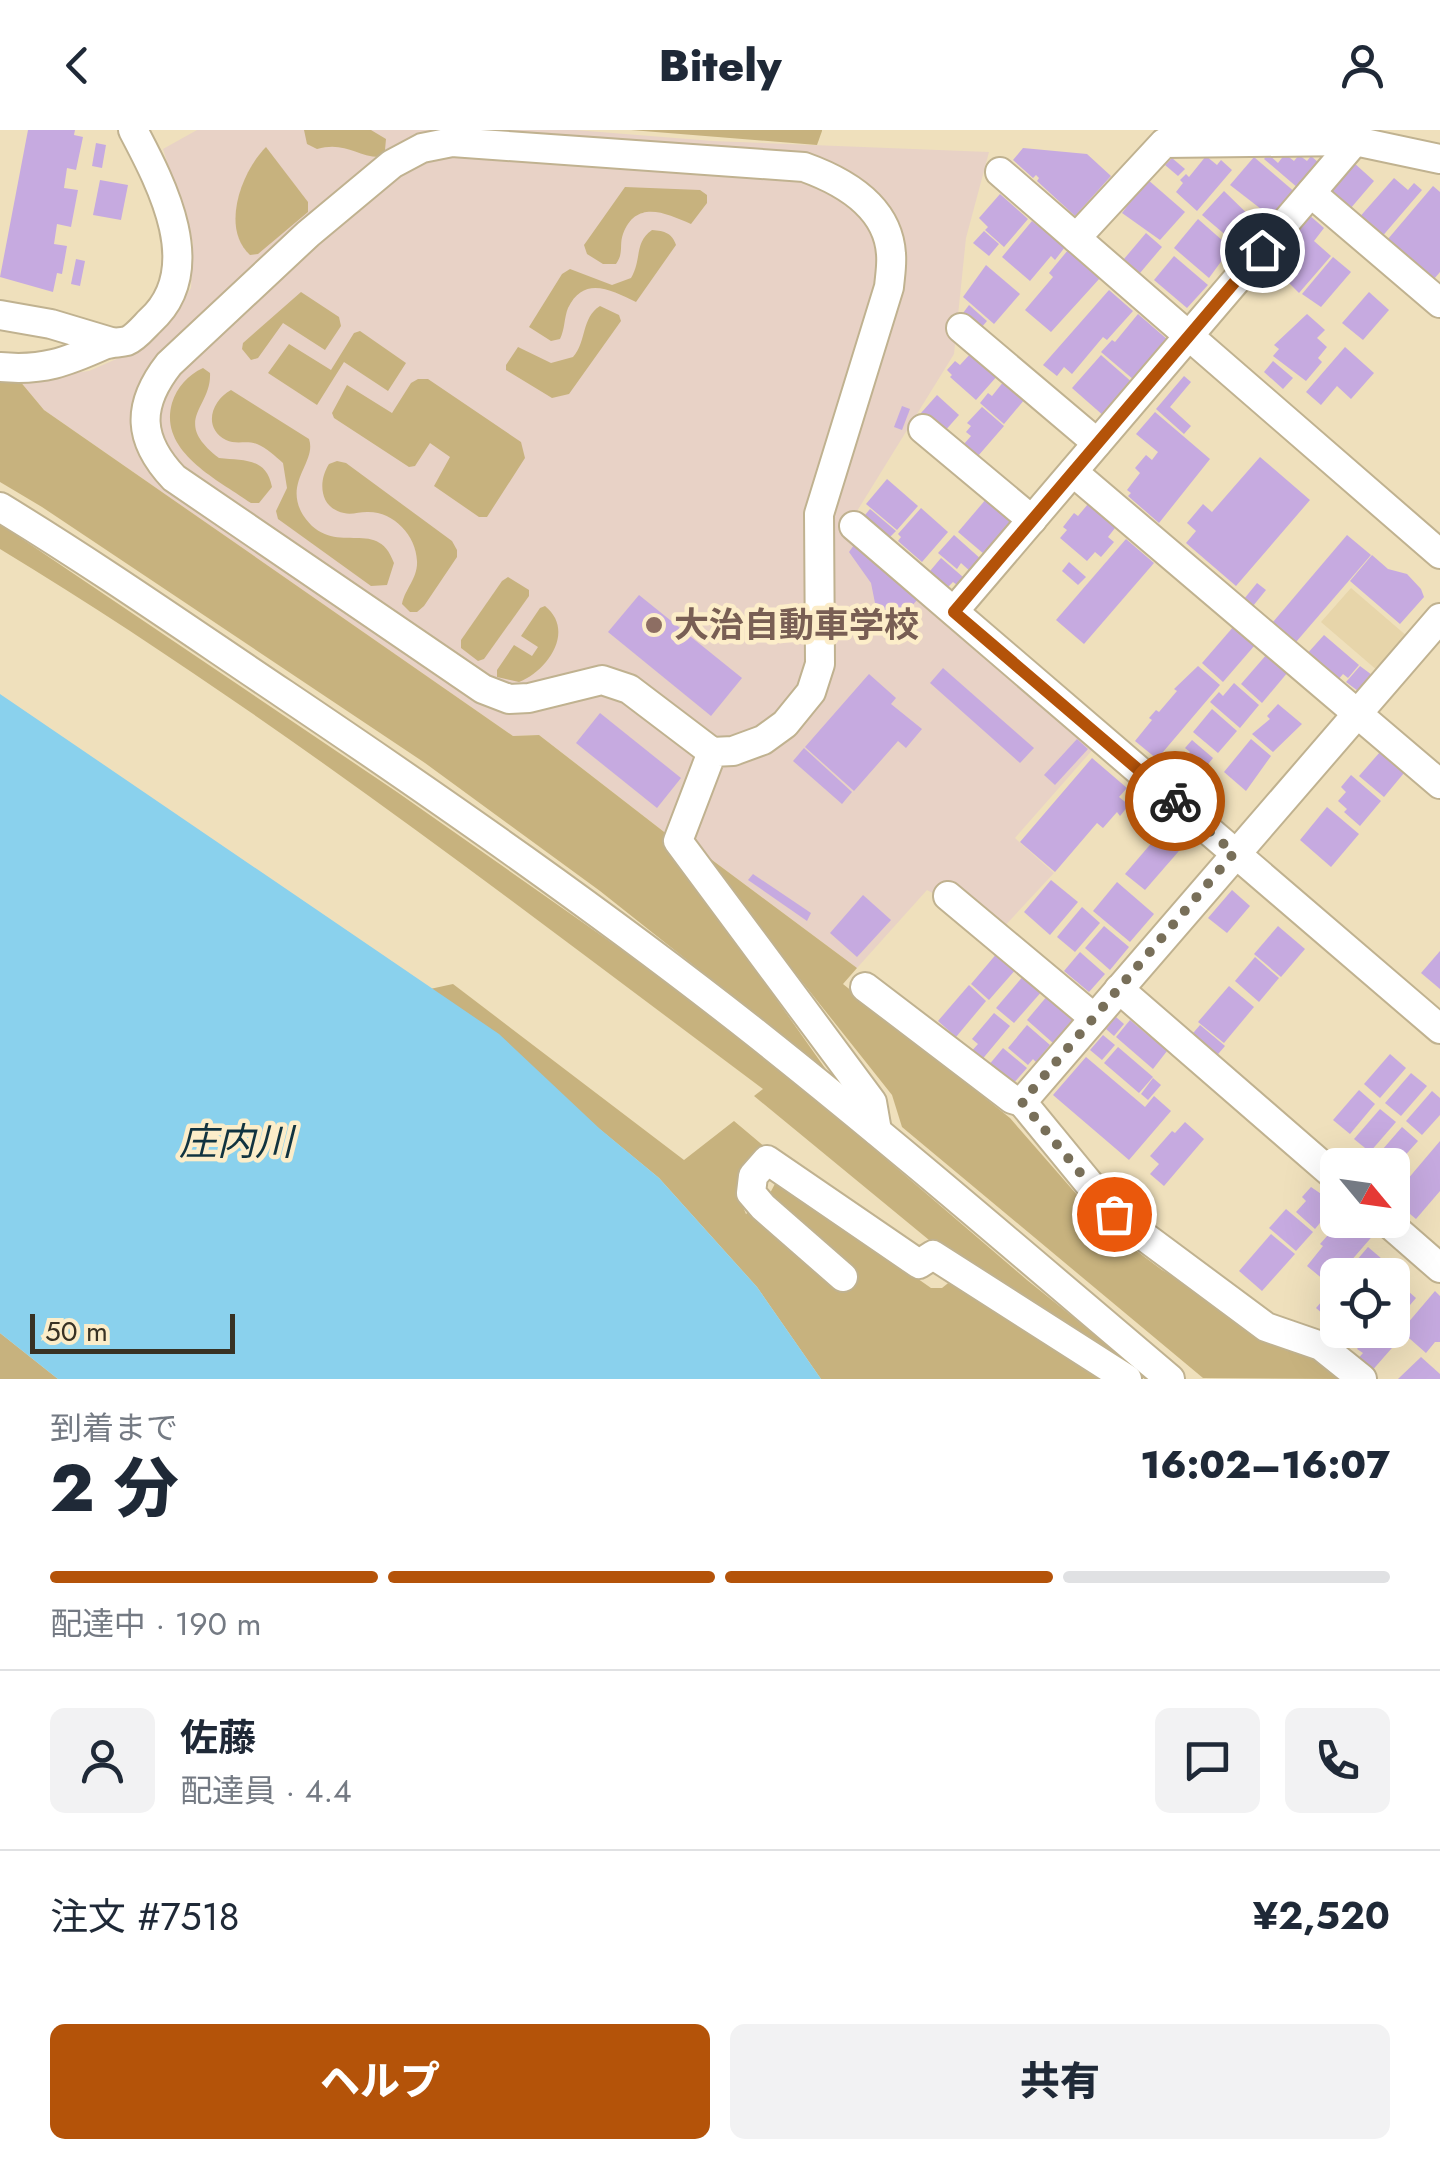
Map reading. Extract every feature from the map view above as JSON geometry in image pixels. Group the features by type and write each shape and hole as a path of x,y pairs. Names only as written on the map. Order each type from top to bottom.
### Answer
{"street":[{"path":"0,367 62,364 111,342 128,340 156,316 174,289 180,248 150,163 133,130"},
{"path":"1076,238 1164,144 1279,136 1355,142 1440,159"},
{"path":"452,142 804,167 833,178 865,198 880,222 892,251 889,287 819,514 820,664 816,678 811,692 785,724 763,740 733,751 712,752 629,688 602,680 528,698 509,699 483,689 174,478 156,459 146,437 152,386 169,364 308,234 392,164 422,148 452,142"},
{"path":"954,612 1355,142"},
{"path":"1000,172 1189,336 1436,541"},
{"path":"1311,193 1440,303"},
{"path":"0,315 51,324 111,342"},
{"path":"962,328 1098,443"},
{"path":"924,429 1032,520"},
{"path":"1074,472 1440,784"},
{"path":"0,508 92,563 587,904 877,1131 1170,1379"},
{"path":"854,526 1440,1029"},
{"path":"1022,1102 1440,618"},
{"path":"712,752 678,840 872,1102 877,1131"},
{"path":"948,896 1094,1018"},
{"path":"865,987 1012,1100 1022,1102 1114,1214 1266,1328 1320,1346 1362,1379"},
{"path":"1119,988 1320,1163"},
{"path":"842,1277 751,1193 753,1176 767,1160 919,1264 933,1255 1127,1379"},
{"path":"1406,1238 1440,1268"}],"shaded area":[{"name":"大治自動車学校","path":"197,130 575,130 713,141 989,152 966,238 954,354 846,529 1095,747 1015,838 1054,873 1001,930 927,890 857,968 708,857 668,835 539,735 513,736 44,410 19,380 89,371 137,350 172,316 191,288 193,243 163,149"},
{"path":"304,130 371,130 386,139 385,150 379,157 335,147 317,149 307,144"},
{"path":"631,130 822,130 822,131 817,145"},
{"path":"266,147 308,202 308,212 258,254 250,255 236,230 238,200 249,170"},
{"path":"625,187 700,190 707,195 707,203 691,224 652,212 636,216 623,234 616,264 603,264 587,254 584,245"},
{"path":"652,230 667,233 676,245 636,302 608,290 590,288 574,298 568,308 560,339 551,341 529,327 562,274 570,269 612,285 631,278 640,246"},
{"path":"301,292 339,317 341,326 325,350 283,323 258,358 251,360 242,349 243,343"},
{"path":"600,306 619,315 621,321 569,394 552,398 506,370 518,347 551,363 573,357 590,317"},
{"path":"360,331 406,363 388,391 344,362 317,405 268,373 289,344 331,370 354,333"},
{"path":"203,368 210,373 209,385 197,414 197,434 219,458 253,462 265,470 272,487 259,503 251,503 194,463 174,436 170,420 174,397 184,382"},
{"path":"0,379 19,380 44,410 513,736 539,735 668,835 676,857 827,1071 600,891 425,763 0,482"},
{"path":"428,379 521,442 525,458 487,517 479,517 434,486 450,457 430,443 415,466 409,467 334,418 332,413 347,385 392,413 411,383"},
{"path":"231,390 309,439 309,456 297,492 303,515 327,535 377,541 394,563 387,585 371,586 278,519 276,511 287,488 283,463 261,446 230,441 214,429 215,407"},
{"path":"346,463 452,541 457,550 457,557 417,612 410,612 402,604 417,567 416,551 408,534 386,516 367,512 347,514 325,500 323,478 329,464"},
{"path":"0,524 397,792 682,992 795,1081 1027,1280 1150,1379 957,1263 754,1096 763,1089 576,949 293,742 0,549"},
{"path":"508,577 529,590 529,596 484,659 478,661 461,648 461,640"},
{"path":"1351,588 1408,637 1378,671 1321,622"},
{"path":"545,606 558,627 558,638 548,660 519,682 497,677 497,670 514,645 532,656 538,647 521,636"},
{"path":"708,857 857,968 843,984 1010,1118 1106,1228 1162,1270 1312,1353 1343,1379 1203,1378 902,1127 892,1095 711,867"},
{"path":"453,984 684,1160 734,1121 766,1148 741,1186 746,1214 769,1195 777,1180 931,1288 942,1288 952,1280 1099,1379 821,1379 757,1287 659,1178 430,989"},
{"path":"0,1333 58,1379 0,1379"}],"water":[{"name":"庄内川","path":"0,694 499,1034 600,1129 659,1178 757,1287 821,1379 58,1379 0,1333"}],"building":[{"path":"28,130 75,130 74,135 83,137 76,170 67,168 64,188 78,190 71,227 57,224 54,244 67,246 62,274 57,273 53,292 0,277"},
{"path":"96,143 106,145 102,168 92,166"},
{"path":"1023,148 1087,154 1111,176 1075,216 1037,181 1036,175 1033,178 1013,160"},
{"path":"1268,154 1278,163 1285,154 1294,161 1299,155 1307,161 1311,156 1319,163 1298,188 1264,159"},
{"path":"1206,156 1217,165 1221,160 1232,170 1197,211 1176,192 1183,183 1180,180 1186,174 1189,177"},
{"path":"1254,157 1296,193 1274,219 1230,185"},
{"path":"1172,158 1185,169 1178,176 1165,165"},
{"path":"1353,162 1374,181 1350,209 1331,193"},
{"path":"1394,178 1408,190 1414,183 1422,190 1380,239 1357,220"},
{"path":"1147,179 1185,212 1160,240 1122,213"},
{"path":"100,180 128,185 121,220 93,215"},
{"path":"1433,186 1440,192 1440,272 1434,279 1388,239"},
{"path":"1224,191 1263,229 1258,234 1250,227 1235,243 1202,215"},
{"path":"1000,194 1028,219 1004,247 985,230 988,227 979,218"},
{"path":"1308,214 1324,228 1314,241 1331,256 1299,293 1273,267 1278,262 1290,270 1272,255"},
{"path":"1198,219 1231,248 1209,278 1174,248"},
{"path":"1032,221 1065,247 1055,260 1051,256 1030,281 1002,257"},
{"path":"984,231 999,244 989,256 973,243"},
{"path":"1146,233 1162,247 1140,273 1124,259"},
{"path":"1068,250 1100,278 1051,332 1025,310 1053,277 1049,273"},
{"path":"1174,256 1208,285 1187,308 1154,280"},
{"path":"1333,257 1351,272 1321,307 1302,294"},
{"path":"76,259 85,261 80,286 71,284"},
{"path":"986,265 1020,294 994,324 963,297"},
{"path":"1109,290 1133,311 1107,340 1103,337 1072,374 1064,367 1057,376 1043,365"},
{"path":"1369,292 1389,310 1363,340 1342,323"},
{"path":"969,305 987,321 981,328 963,313"},
{"path":"1138,314 1168,340 1134,380 1101,352 1112,340 1115,342"},
{"path":"1307,314 1325,330 1317,338 1327,347 1318,358 1322,362 1306,381 1273,356 1279,349 1274,345"},
{"path":"1345,347 1374,373 1351,399 1337,386 1321,405 1306,392"},
{"path":"972,352 998,375 976,400 947,370 955,361 960,365"},
{"path":"1101,355 1134,384 1105,417 1072,388"},
{"path":"1273,361 1293,378 1283,389 1264,372"},
{"path":"1184,376 1191,382 1170,407 1191,426 1184,434 1156,409"},
{"path":"1004,381 1025,399 1004,424 980,403"},
{"path":"937,395 959,415 944,432 921,413"},
{"path":"902,406 910,409 902,430 894,427"},
{"path":"982,407 1004,426 978,456 964,444 971,436 966,432 971,426 967,423"},
{"path":"1155,412 1210,459 1159,523 1128,496 1131,493 1127,490 1140,473 1135,468 1146,455 1152,460 1158,452 1136,434"},
{"path":"1260,457 1310,500 1236,586 1186,543 1196,531 1187,523 1203,504 1212,512"},
{"path":"887,479 918,506 897,530 866,504"},
{"path":"987,498 1013,520 984,554 958,532"},
{"path":"1088,504 1115,528 1108,537 1114,542 1101,557 1095,552 1087,561 1060,538 1074,513 1078,516"},
{"path":"921,508 948,532 922,562 898,541 898,534"},
{"path":"870,509 896,531 890,537 865,515"},
{"path":"954,535 982,560 971,572 961,563 957,569 938,553"},
{"path":"1347,535 1371,555 1296,642 1273,622"},
{"path":"1126,539 1154,563 1084,644 1056,620"},
{"path":"854,545 917,600 896,624 876,608 871,583 849,552"},
{"path":"1372,555 1388,569 1407,574 1421,589 1424,597 1400,624 1350,581"},
{"path":"941,558 963,577 957,585 953,582 948,587 930,571"},
{"path":"1069,562 1086,577 1078,585 1062,571"},
{"path":"1257,583 1266,590 1253,606 1244,599"},
{"path":"639,595 742,678 711,716 608,632"},
{"path":"1234,626 1255,645 1223,682 1202,663"},
{"path":"1324,635 1359,665 1348,678 1343,674 1337,681 1306,655"},
{"path":"1267,654 1288,672 1262,703 1241,684"},
{"path":"1198,666 1220,685 1157,759 1135,741 1152,720 1149,718 1156,710 1159,712 1177,691 1174,689"},
{"path":"1360,666 1372,675 1358,691 1346,682"},
{"path":"943,668 1034,748 1020,763 930,683"},
{"path":"869,674 896,698 891,704 922,729 906,748 898,741 854,791 805,747"},
{"path":"1234,683 1259,705 1240,728 1210,702 1219,692 1223,696"},
{"path":"1278,704 1302,724 1273,752 1252,734 1270,719 1267,716"},
{"path":"1212,709 1237,731 1218,753 1193,732"},
{"path":"600,713 681,778 657,808 576,743"},
{"path":"1077,739 1088,749 1055,785 1044,775"},
{"path":"1251,739 1271,756 1246,791 1224,772"},
{"path":"1192,740 1213,758 1190,787 1168,768 1179,756 1183,760 1190,752 1185,748"},
{"path":"804,748 852,792 842,804 793,761"},
{"path":"1380,752 1404,773 1384,797 1359,776"},
{"path":"1092,758 1127,788 1119,797 1129,805 1103,828 1097,823 1055,872 1020,842"},
{"path":"1351,775 1381,801 1360,826 1338,801 1346,792 1341,787"},
{"path":"1327,807 1359,834 1331,867 1300,840"},
{"path":"1172,819 1192,836 1145,890 1125,874"},
{"path":"753,874 811,913 807,921 748,880"},
{"path":"1051,880 1078,902 1050,935 1024,912"},
{"path":"1117,882 1154,914 1130,942 1093,911"},
{"path":"1232,890 1250,906 1227,933 1208,918"},
{"path":"863,895 891,920 857,957 830,933"},
{"path":"1082,907 1100,923 1075,952 1057,937"},
{"path":"1104,926 1129,947 1110,970 1085,948"},
{"path":"1278,926 1305,949 1281,977 1254,954"},
{"path":"1440,951 1440,989 1421,973"},
{"path":"998,952 1017,968 989,1000 971,984"},
{"path":"1080,952 1105,974 1089,992 1064,971"},
{"path":"1255,957 1279,978 1259,1002 1235,981"},
{"path":"1025,974 1043,990 1014,1023 996,1008"},
{"path":"969,985 986,1001 956,1037 938,1021"},
{"path":"1229,986 1254,1007 1224,1043 1198,1022"},
{"path":"1048,995 1075,1018 1053,1043 1027,1020"},
{"path":"994,1013 1010,1026 980,1062 970,1053 978,1044 972,1039"},
{"path":"1116,1017 1124,1024 1114,1036 1106,1029"},
{"path":"1130,1020 1167,1051 1153,1069 1116,1037"},
{"path":"1027,1025 1050,1045 1036,1062 1033,1059 1028,1065 1008,1048"},
{"path":"1200,1025 1225,1046 1213,1060 1188,1039"},
{"path":"1103,1035 1115,1045 1102,1060 1090,1050"},
{"path":"1118,1047 1153,1077 1139,1093 1104,1063"},
{"path":"1003,1048 1027,1068 1011,1086 988,1066"},
{"path":"1390,1054 1406,1068 1380,1098 1364,1084"},
{"path":"1086,1057 1145,1107 1154,1096 1171,1111 1129,1160 1053,1095"},
{"path":"1411,1073 1427,1086 1401,1116 1385,1103"},
{"path":"1153,1078 1161,1085 1148,1100 1141,1094"},
{"path":"1359,1090 1375,1104 1350,1134 1333,1120"},
{"path":"1432,1091 1440,1098 1440,1115 1422,1135 1406,1121"},
{"path":"1380,1109 1396,1122 1373,1148 1365,1148 1354,1139"},
{"path":"1185,1122 1204,1139 1164,1186 1150,1174 1159,1164 1150,1156"},
{"path":"1402,1127 1418,1141 1410,1150 1384,1148"},
{"path":"1440,1141 1440,1191 1416,1219 1410,1214 1410,1176"},
{"path":"1311,1187 1320,1193 1320,1223 1315,1229 1296,1212 1306,1201 1302,1197"},
{"path":"1286,1209 1313,1232 1296,1251 1269,1228"},
{"path":"1271,1234 1295,1254 1262,1291 1239,1271"},
{"path":"1325,1238 1371,1238 1353,1258 1320,1258 1320,1277 1307,1266 1323,1246 1320,1244"},
{"path":"1368,1247 1381,1258 1359,1258"},
{"path":"1435,1291 1440,1296 1440,1342 1435,1342 1426,1353 1410,1339 1410,1320"},
{"path":"1392,1348 1370,1373 1356,1361 1363,1353 1357,1349"},
{"path":"1421,1357 1440,1374 1440,1379 1398,1379"}],"way so far":[{"path":"1114,1214 1022,1102 1234,853 1175,801"}],"place":[{"name":"大治自動車学校","path":"654,625"}],"route":[{"path":"1175,801 954,612 1262,250"}]}
